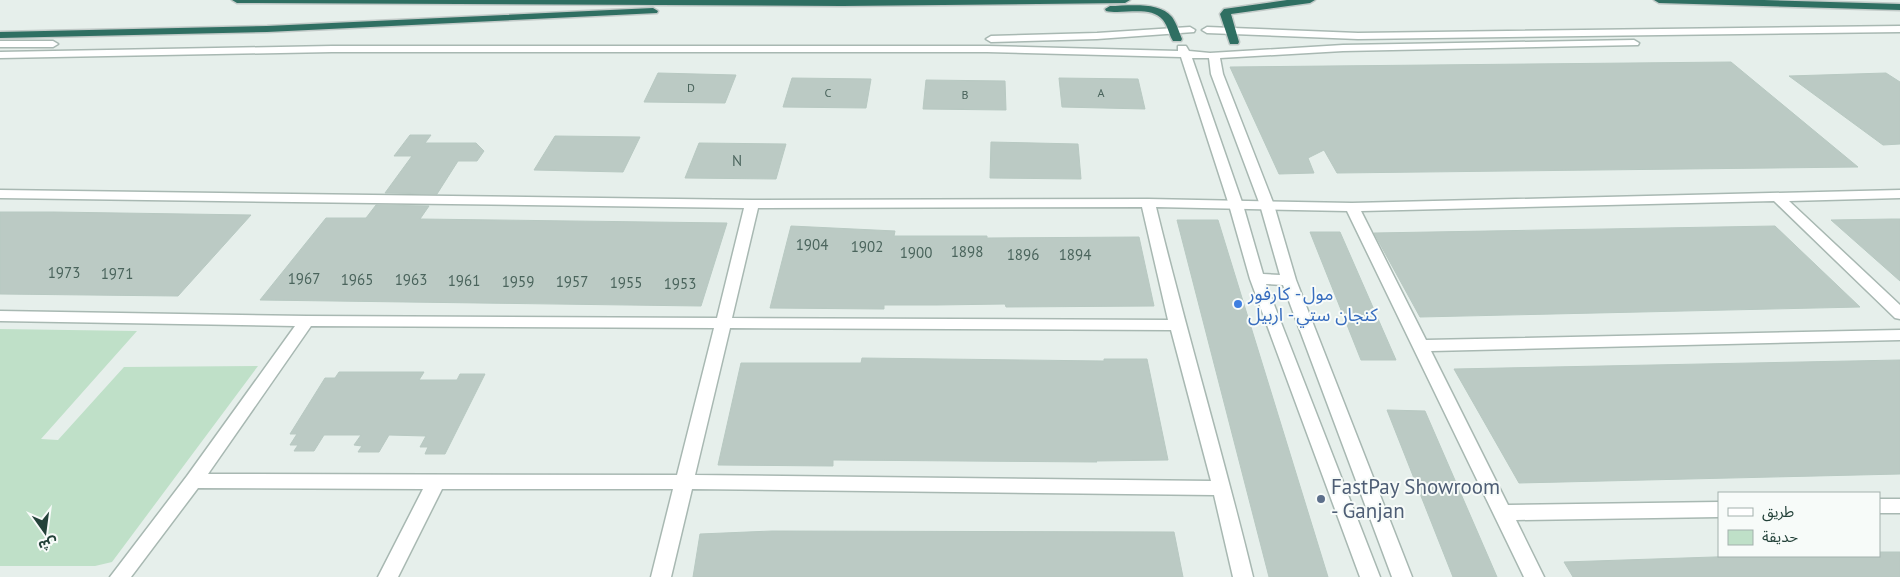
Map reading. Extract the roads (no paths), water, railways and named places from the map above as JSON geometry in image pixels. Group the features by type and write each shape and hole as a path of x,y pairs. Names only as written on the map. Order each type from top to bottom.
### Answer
{"highway":[{"path":"237,0 842,3 1125,0"},
{"path":"1234,42 1228,27 1226,12 1234,8 1310,0"},
{"path":"1659,0 1900,8"},
{"path":"1036,2 1099,8 1149,10 1164,15 1178,40"},
{"path":"0,35 267,29 842,3"}],"street":[{"path":"1370,577 1257,279 1236,204 1178,40 1179,36 1190,30 1228,27 1247,31 1358,36 1900,29"},
{"path":"1207,30 1224,34 1234,42 1231,50 1212,55"},
{"path":"0,44 364,39 984,40 1155,33 1178,40 1212,55 1343,48 1900,38"},
{"path":"0,55 332,49 1104,50 1178,40"},
{"path":"1212,55 1217,74 1267,205 1289,280 1402,577"},
{"path":"2,195 752,204 1148,203 1352,207 1900,194"},
{"path":"1776,196 1900,314"},
{"path":"1148,203 1177,325 1222,488 1243,577"},
{"path":"660,577 685,482 752,204"},
{"path":"1352,207 1534,577"},
{"path":"1257,279 1289,280"},
{"path":"0,316 307,321 1177,325"},
{"path":"120,577 193,481 307,321"},
{"path":"1419,346 1900,335"},
{"path":"193,481 685,482 1222,488"},
{"path":"388,577 436,482"},
{"path":"1880,506 1900,506"},
{"path":"1504,514 1718,509"}],"place":[{"name":"مول - كارفور كنجان ستي - اربيل","path":"1238,304"},
{"name":"FastPay Showroom - Ganjan","path":"1321,499"}]}
